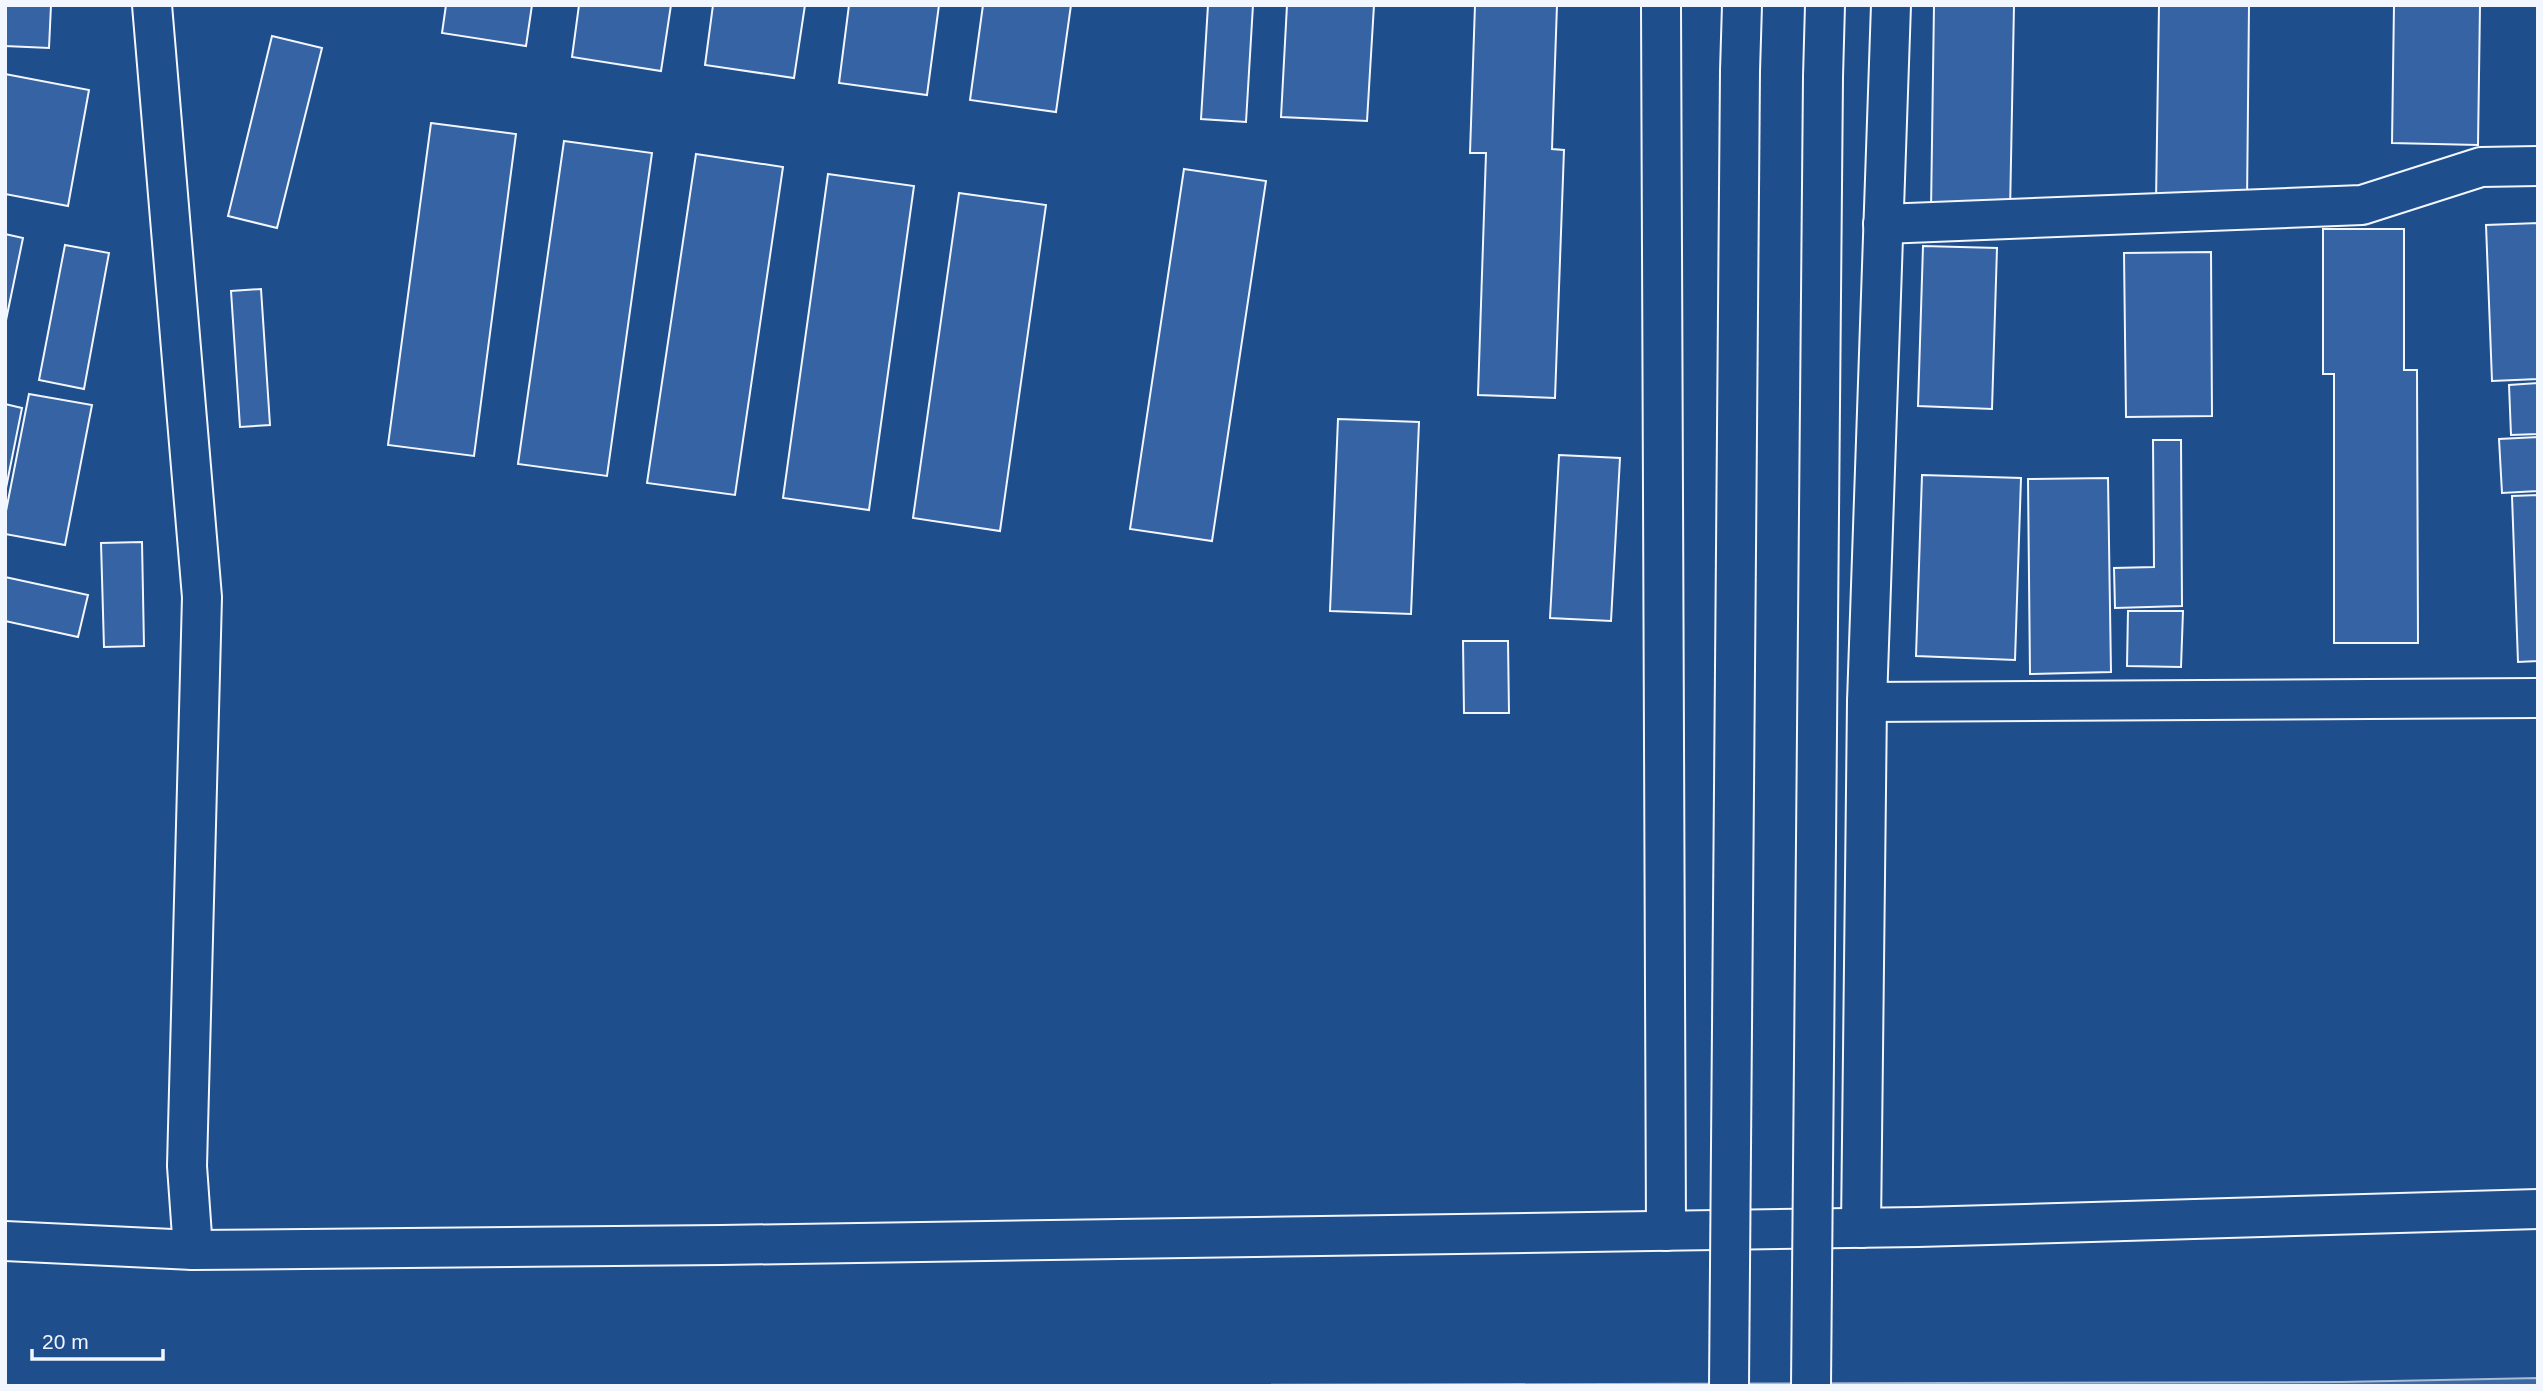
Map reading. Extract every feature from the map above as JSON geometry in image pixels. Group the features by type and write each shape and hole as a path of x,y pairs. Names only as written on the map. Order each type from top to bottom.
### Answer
{"street":[{"path":"152,5 202,597 187,1166 193,1250"},
{"path":"1661,5 1665,1231"},
{"path":"1729,1386 1742,5"},
{"path":"1811,1386 1825,5"},
{"path":"1861,1228 1867,702 1891,5"},
{"path":"1884,224 2362,205 2482,167 2538,166"},
{"path":"1867,702 2538,698"},
{"path":"5,1241 193,1250 721,1245 1861,1228 2538,1209"}],"water":[{"path":"2538,1378 2538,1386 805,1386 2341,1382"}],"building":[{"path":"5,5 51,5 49,48 5,46"},
{"path":"446,5 532,5 526,46 442,33"},
{"path":"579,5 671,5 661,71 572,57"},
{"path":"713,5 805,5 794,78 705,65"},
{"path":"849,5 939,5 927,95 839,83"},
{"path":"983,5 1071,5 1056,112 970,100"},
{"path":"1208,5 1253,5 1246,122 1201,119"},
{"path":"1287,5 1374,5 1367,121 1281,117"},
{"path":"1475,5 1557,5 1552,149 1564,150 1555,398 1478,395 1486,153 1470,153"},
{"path":"1934,5 2014,5 2010,212 1931,211"},
{"path":"2159,5 2249,5 2247,203 2156,202"},
{"path":"2394,5 2480,5 2478,145 2392,143"},
{"path":"272,36 322,48 277,228 228,216"},
{"path":"5,74 89,90 68,206 5,194"},
{"path":"431,123 516,134 474,456 388,445"},
{"path":"564,141 652,153 607,476 518,464"},
{"path":"696,154 783,167 735,495 647,483"},
{"path":"1184,169 1266,181 1212,541 1130,529"},
{"path":"828,174 914,186 869,510 783,498"},
{"path":"959,193 1046,205 1000,531 913,518"},
{"path":"2538,223 2538,379 2492,381 2486,225"},
{"path":"2323,229 2404,229 2404,370 2417,370 2418,643 2334,643 2334,374 2323,374"},
{"path":"5,234 23,238 5,325"},
{"path":"65,245 109,253 84,389 39,380"},
{"path":"1923,246 1997,248 1992,409 1918,406"},
{"path":"2211,252 2212,416 2126,417 2124,253"},
{"path":"261,289 270,425 240,427 231,291"},
{"path":"2538,383 2538,434 2511,435 2509,385"},
{"path":"29,394 92,405 65,545 5,534 5,516"},
{"path":"5,404 22,408 5,493"},
{"path":"1338,419 1419,422 1411,614 1330,611"},
{"path":"2538,437 2538,491 2502,493 2499,439"},
{"path":"2153,440 2181,440 2182,606 2115,608 2114,568 2154,567"},
{"path":"1559,455 1620,458 1611,621 1550,618"},
{"path":"1922,475 2021,478 2015,660 1916,656"},
{"path":"2108,478 2111,672 2030,674 2028,479"},
{"path":"2538,495 2538,661 2518,662 2512,496"},
{"path":"142,542 144,646 104,647 101,543"},
{"path":"5,577 88,595 78,637 5,621"},
{"path":"2128,611 2183,611 2181,667 2127,666"},
{"path":"1463,641 1508,641 1509,713 1464,713"}]}
